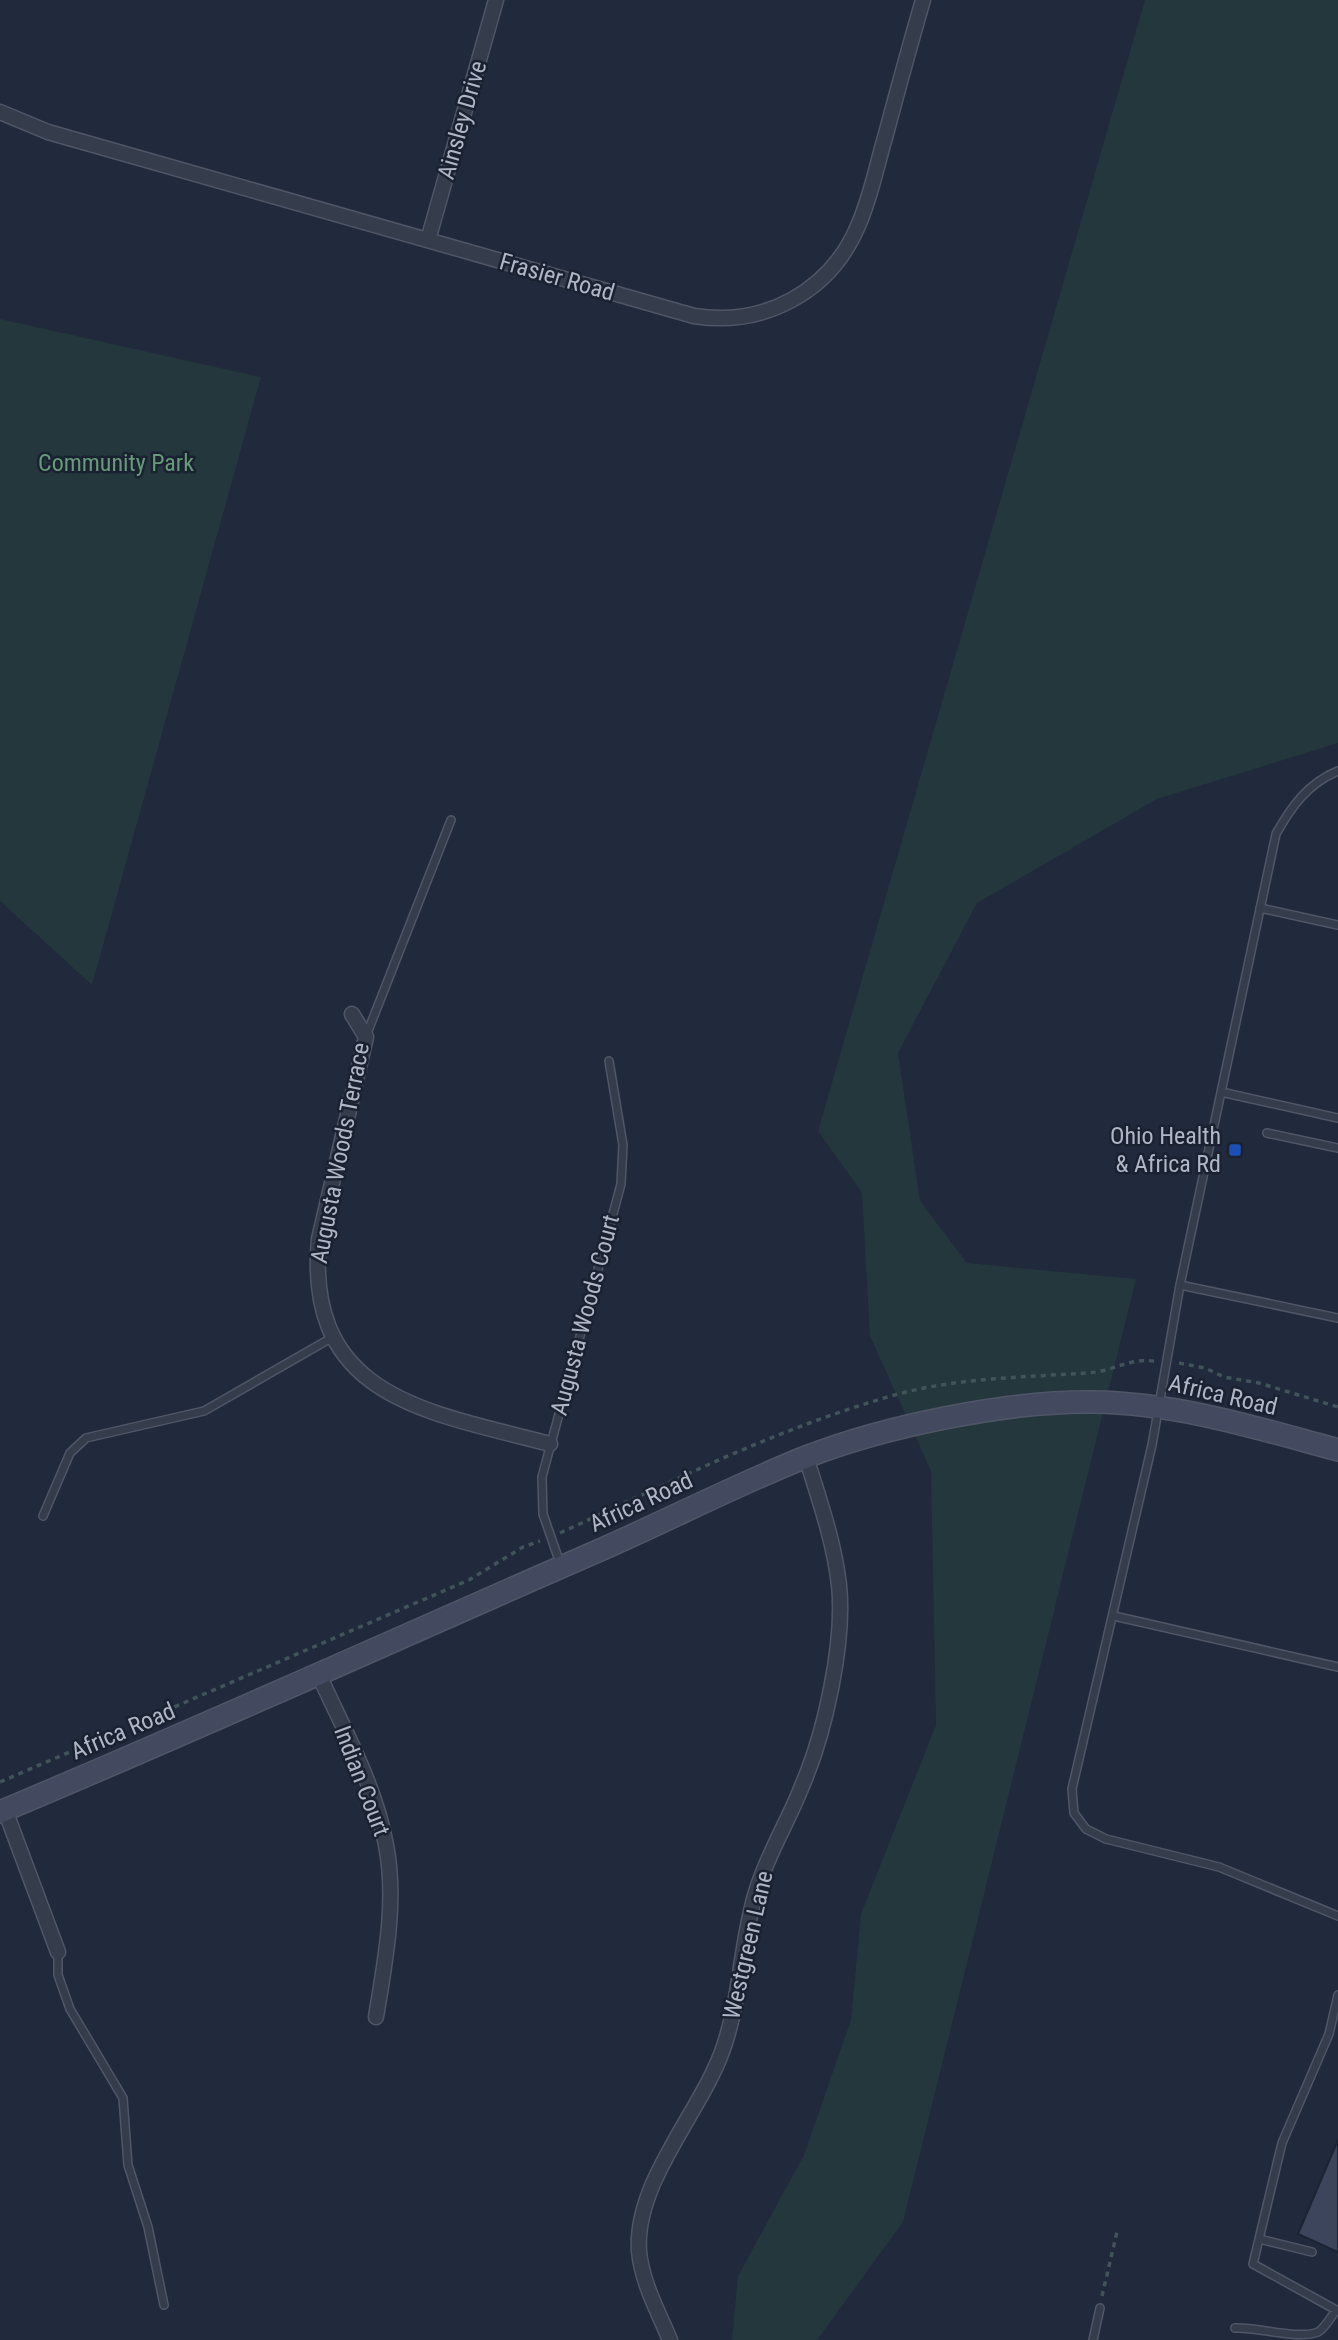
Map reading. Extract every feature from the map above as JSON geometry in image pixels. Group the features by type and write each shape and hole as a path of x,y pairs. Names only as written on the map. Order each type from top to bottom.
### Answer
{"street":[{"name":"Ainsley Drive","path":"428,240 496,0"},
{"name":"Frasier Road","path":"0,112 48,132 694,316 717,320 743,318 792,301 831,270 858,226 923,0"},
{"name":"Augusta Woods Terrace","path":"352,1014 366,1037 319,1239 318,1291 334,1336 350,1361 370,1382 393,1398 417,1408 550,1444"},
{"name":"Africa Road","path":"3,1811 319,1675 806,1457 853,1441 987,1410 1093,1402 1159,1406 1214,1416 1338,1450"},
{"name":"Westgreen Lane","path":"670,2340 648,2291 639,2249 643,2215 656,2180 725,2044 755,1893 824,1730 836,1653 839,1587 829,1533 806,1457"},
{"name":"Indian Court","path":"319,1675 364,1776 386,1845 389,1909 376,2017"},
{"path":"3,1811 58,1952"}],"lane":[{"path":"1338,771 1325,776 1293,804 1276,834 1180,1285 1159,1406 1114,1616 1072,1789 1074,1813 1086,1829 1106,1839 1219,1867 1338,1916"},
{"path":"366,1037 451,820"},
{"path":"1261,908 1338,925"},
{"name":"Augusta Woods Court","path":"561,1567 550,1537 541,1496 550,1444 621,1184 623,1145 609,1061"},
{"path":"1221,1092 1338,1118"},
{"path":"1268,1133 1338,1149"},
{"path":"1180,1285 1338,1318"},
{"path":"43,1516 71,1453 86,1438 204,1411 334,1336"},
{"path":"1114,1616 1338,1667"},
{"path":"58,1952 58,1975 70,2009 123,2098 128,2165 148,2227 164,2305"},
{"path":"1235,2328 1255,2328 1303,2337 1321,2331 1337,2311 1253,2264 1282,2143 1329,2034 1338,1995"},
{"path":"1259,2239 1312,2252"},
{"path":"1093,2340 1100,2308"}],"path":[{"path":"1194,1365 1224,1377 1259,1383 1338,1407"},
{"path":"0,1782 74,1752"},
{"path":"1100,2308 1117,2232"}],"green space":[{"path":"1145,0 1338,0 1338,743 1157,799 977,903 898,1053 920,1201 967,1263 1136,1279 903,2222 817,2340 732,2340 738,2276 804,2155 851,2020 861,1914 936,1725 931,1471 870,1336 862,1193 818,1131"},
{"name":"Community Park","path":"0,319 261,377 92,985 0,901"}],"building":[{"path":"1338,2140 1338,2252 1298,2234"}],"place":[{"name":"Ohio Health & Africa Rd","path":"1235,1150"}]}
